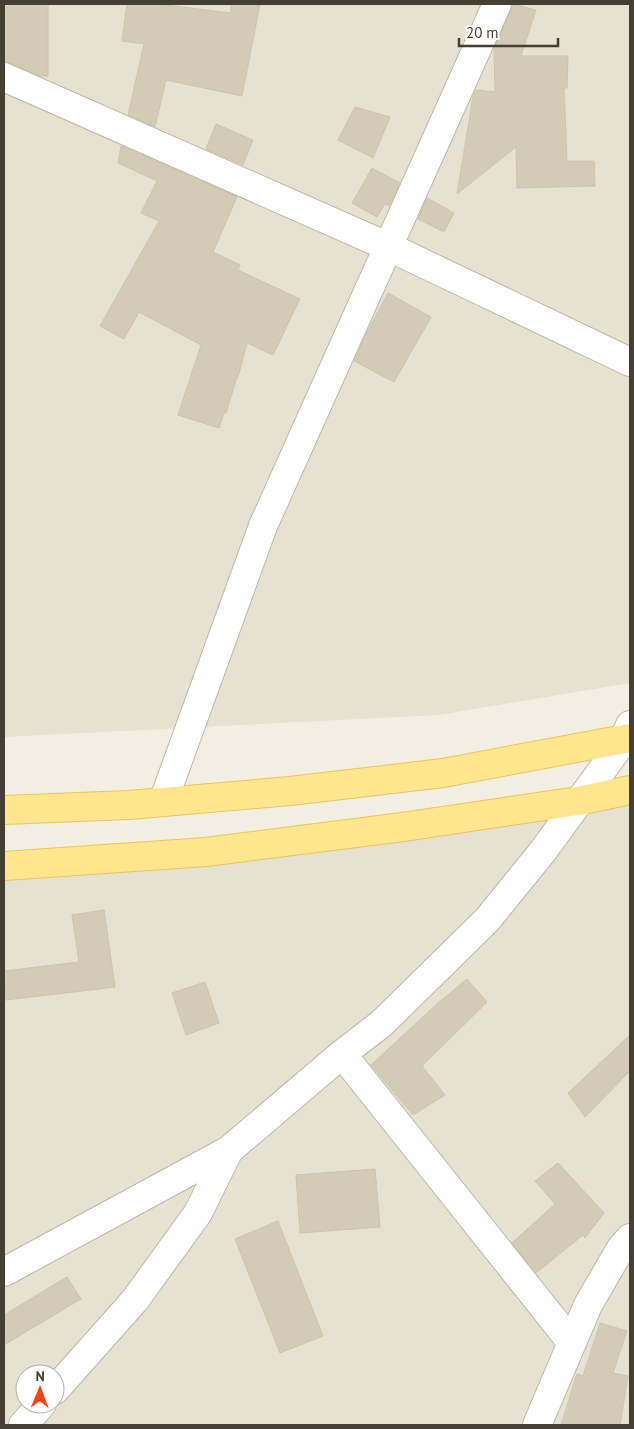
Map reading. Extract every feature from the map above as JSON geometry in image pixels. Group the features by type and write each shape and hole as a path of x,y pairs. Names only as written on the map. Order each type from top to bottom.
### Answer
{"main road":[{"path":"4,810 163,802 290,792 443,773 628,734"},
{"path":"4,866 206,852 403,827 578,801 630,790"}],"street":[{"path":"163,802 263,526 497,4"},
{"path":"4,77 389,247 630,362"},
{"path":"4,1272 228,1150 342,1054 381,1024 487,920 543,851 628,734"},
{"path":"342,1054 572,1343"},
{"path":"65,1379 136,1300 198,1213 228,1150"},
{"path":"537,1425 588,1305 621,1248 630,1238"},
{"path":"23,1425 33,1414"}],"shaded area":[{"path":"4,4 630,4 630,683 439,715 4,737"},
{"path":"630,784 630,1425 4,1425 4,860 370,829"}],"building":[{"path":"4,4 48,4 48,76 40,76 4,62"},
{"path":"127,4 158,4 231,13 231,4 260,4 242,96 166,80 155,127 128,115 144,44 122,41"},
{"path":"512,4 536,10 521,56 568,56 567,88 564,88 567,161 594,161 595,186 517,188 516,147 457,194 473,97 476,90 495,92 494,48"},
{"path":"355,107 390,117 373,158 338,140"},
{"path":"216,124 253,140 243,165 206,149"},
{"path":"121,146 237,197 213,252 240,265 238,270 300,299 273,355 247,343 238,377 219,428 178,415 201,345 139,312 124,339 100,326 159,221 141,213 157,181 118,163"},
{"path":"372,168 400,183 389,206 385,204 377,217 352,203"},
{"path":"427,198 454,213 444,232 418,219"},
{"path":"388,293 431,317 394,382 354,361"},
{"path":"104,910 115,987 6,1000 4,971 79,962 72,915"},
{"path":"467,979 487,1002 422,1066 445,1095 413,1115 371,1065"},
{"path":"205,982 219,1023 186,1035 172,993"},
{"path":"630,1035 630,1071 585,1117 568,1093"},
{"path":"558,1163 604,1213 585,1238 583,1235 536,1273 512,1243 555,1204 535,1181"},
{"path":"375,1169 380,1227 300,1233 296,1175"},
{"path":"278,1221 323,1336 280,1353 235,1239"},
{"path":"67,1277 81,1299 4,1345 4,1315"},
{"path":"600,1323 627,1331 613,1373 628,1376 620,1425 561,1425 577,1374 583,1376"}]}
